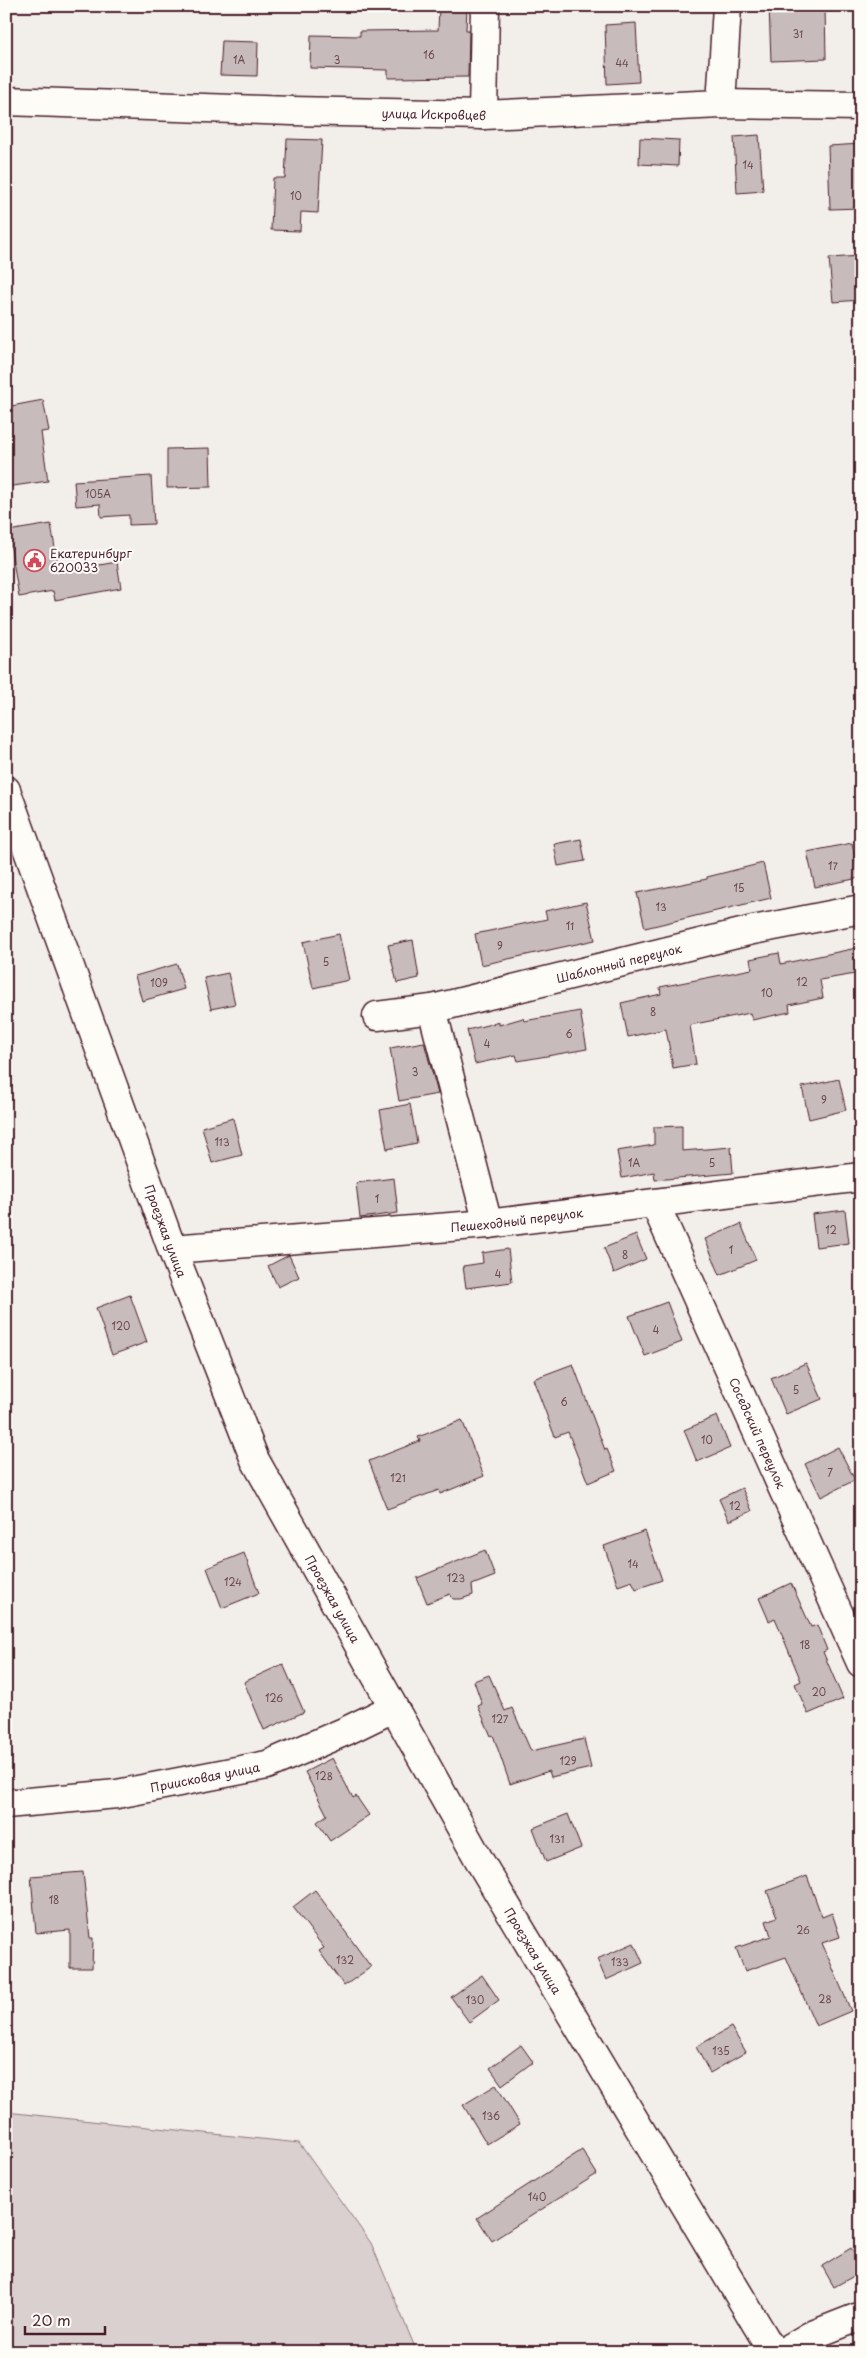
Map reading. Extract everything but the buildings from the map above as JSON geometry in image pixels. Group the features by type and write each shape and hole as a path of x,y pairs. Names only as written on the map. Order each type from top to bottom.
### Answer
{"street":[{"path":"483,115 485,6"},
{"path":"721,104 727,6"},
{"name":"улица Искровцев","path":"6,100 292,112 483,115 721,104 861,106"},
{"name":"Проезжая улица","path":"6,790 172,1249 255,1460 482,1865 774,2352"},
{"name":"Шаблонный переулок","path":"377,1016 432,1009 752,930 861,909"},
{"path":"432,1009 488,1224"},
{"name":"Пешеходный переулок","path":"172,1249 488,1224 861,1177"},
{"name":"Соседский переулок","path":"655,1204 861,1663"},
{"name":"Приисковая улица","path":"6,1804 117,1794 267,1765 346,1732 394,1708"},
{"path":"782,2352 810,2336 861,2316"}],"shaded area":[{"path":"6,2112 299,2143 371,2243 417,2352 6,2352"}],"place":[{"name":"Екатеринбург 620033","path":"34,560"}]}
